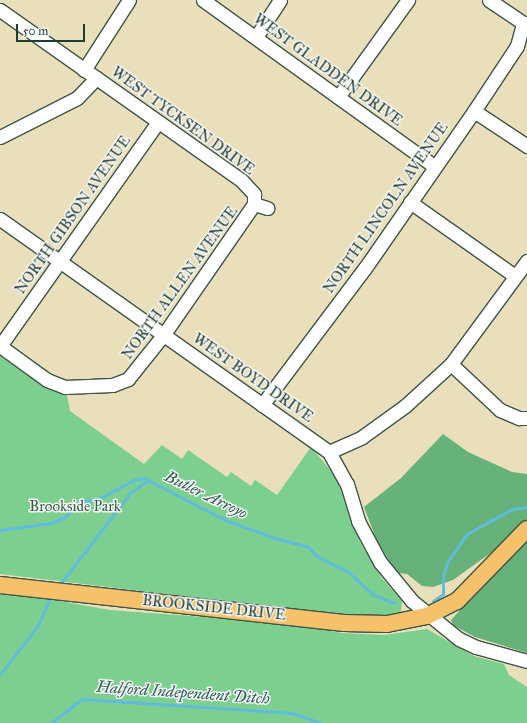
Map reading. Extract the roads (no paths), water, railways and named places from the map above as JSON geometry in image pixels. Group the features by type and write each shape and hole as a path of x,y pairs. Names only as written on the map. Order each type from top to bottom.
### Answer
{"main road":[{"name":"BROOKSIDE DRIVE","path":"0,585 366,625 427,616 442,610 468,592 527,529"}],"street":[{"path":"84,70 129,0"},
{"name":"WEST GLADDEN DRIVE","path":"203,0 434,166"},
{"path":"256,37 280,0"},
{"path":"338,97 408,0"},
{"path":"490,0 525,23"},
{"name":"WEST TYCKSEN DRIVE","path":"0,10 250,187 261,206"},
{"name":"NORTH LINCOLN AVENUE","path":"262,405 365,268 474,110 517,46 525,23"},
{"path":"0,137 77,98 96,78"},
{"path":"474,110 527,146"},
{"name":"NORTH GIBSON AVENUE","path":"0,346 61,262 158,122"},
{"path":"410,202 515,276"},
{"name":"NORTH ALLEN AVENUE","path":"0,346 47,380 65,387 112,385 128,379 261,206"},
{"name":"WEST BOYD DRIVE","path":"0,219 329,452 347,484 358,521 380,562 427,616 449,633 476,647 527,661"},
{"path":"329,452 362,436 405,406 451,364 527,261"},
{"path":"451,364 500,410 519,418 527,418"}],"waterway":[{"name":"Butler Arroyo","path":"0,530 51,523 65,517 80,502 100,498 134,480 144,478 225,520 275,538 308,547 318,557 347,571 374,595 394,603"},
{"path":"58,587 130,493 148,480"},
{"name":"Butler Arroyo","path":"433,601 443,594 443,576 448,561 467,534 512,509 527,507"},
{"path":"0,674 37,627 51,596"},
{"name":"Halford Independent Ditch","path":"51,723 82,699 293,713 321,723"}],"park label":[{"name":"Brookside Park","path":"75,507"}]}
